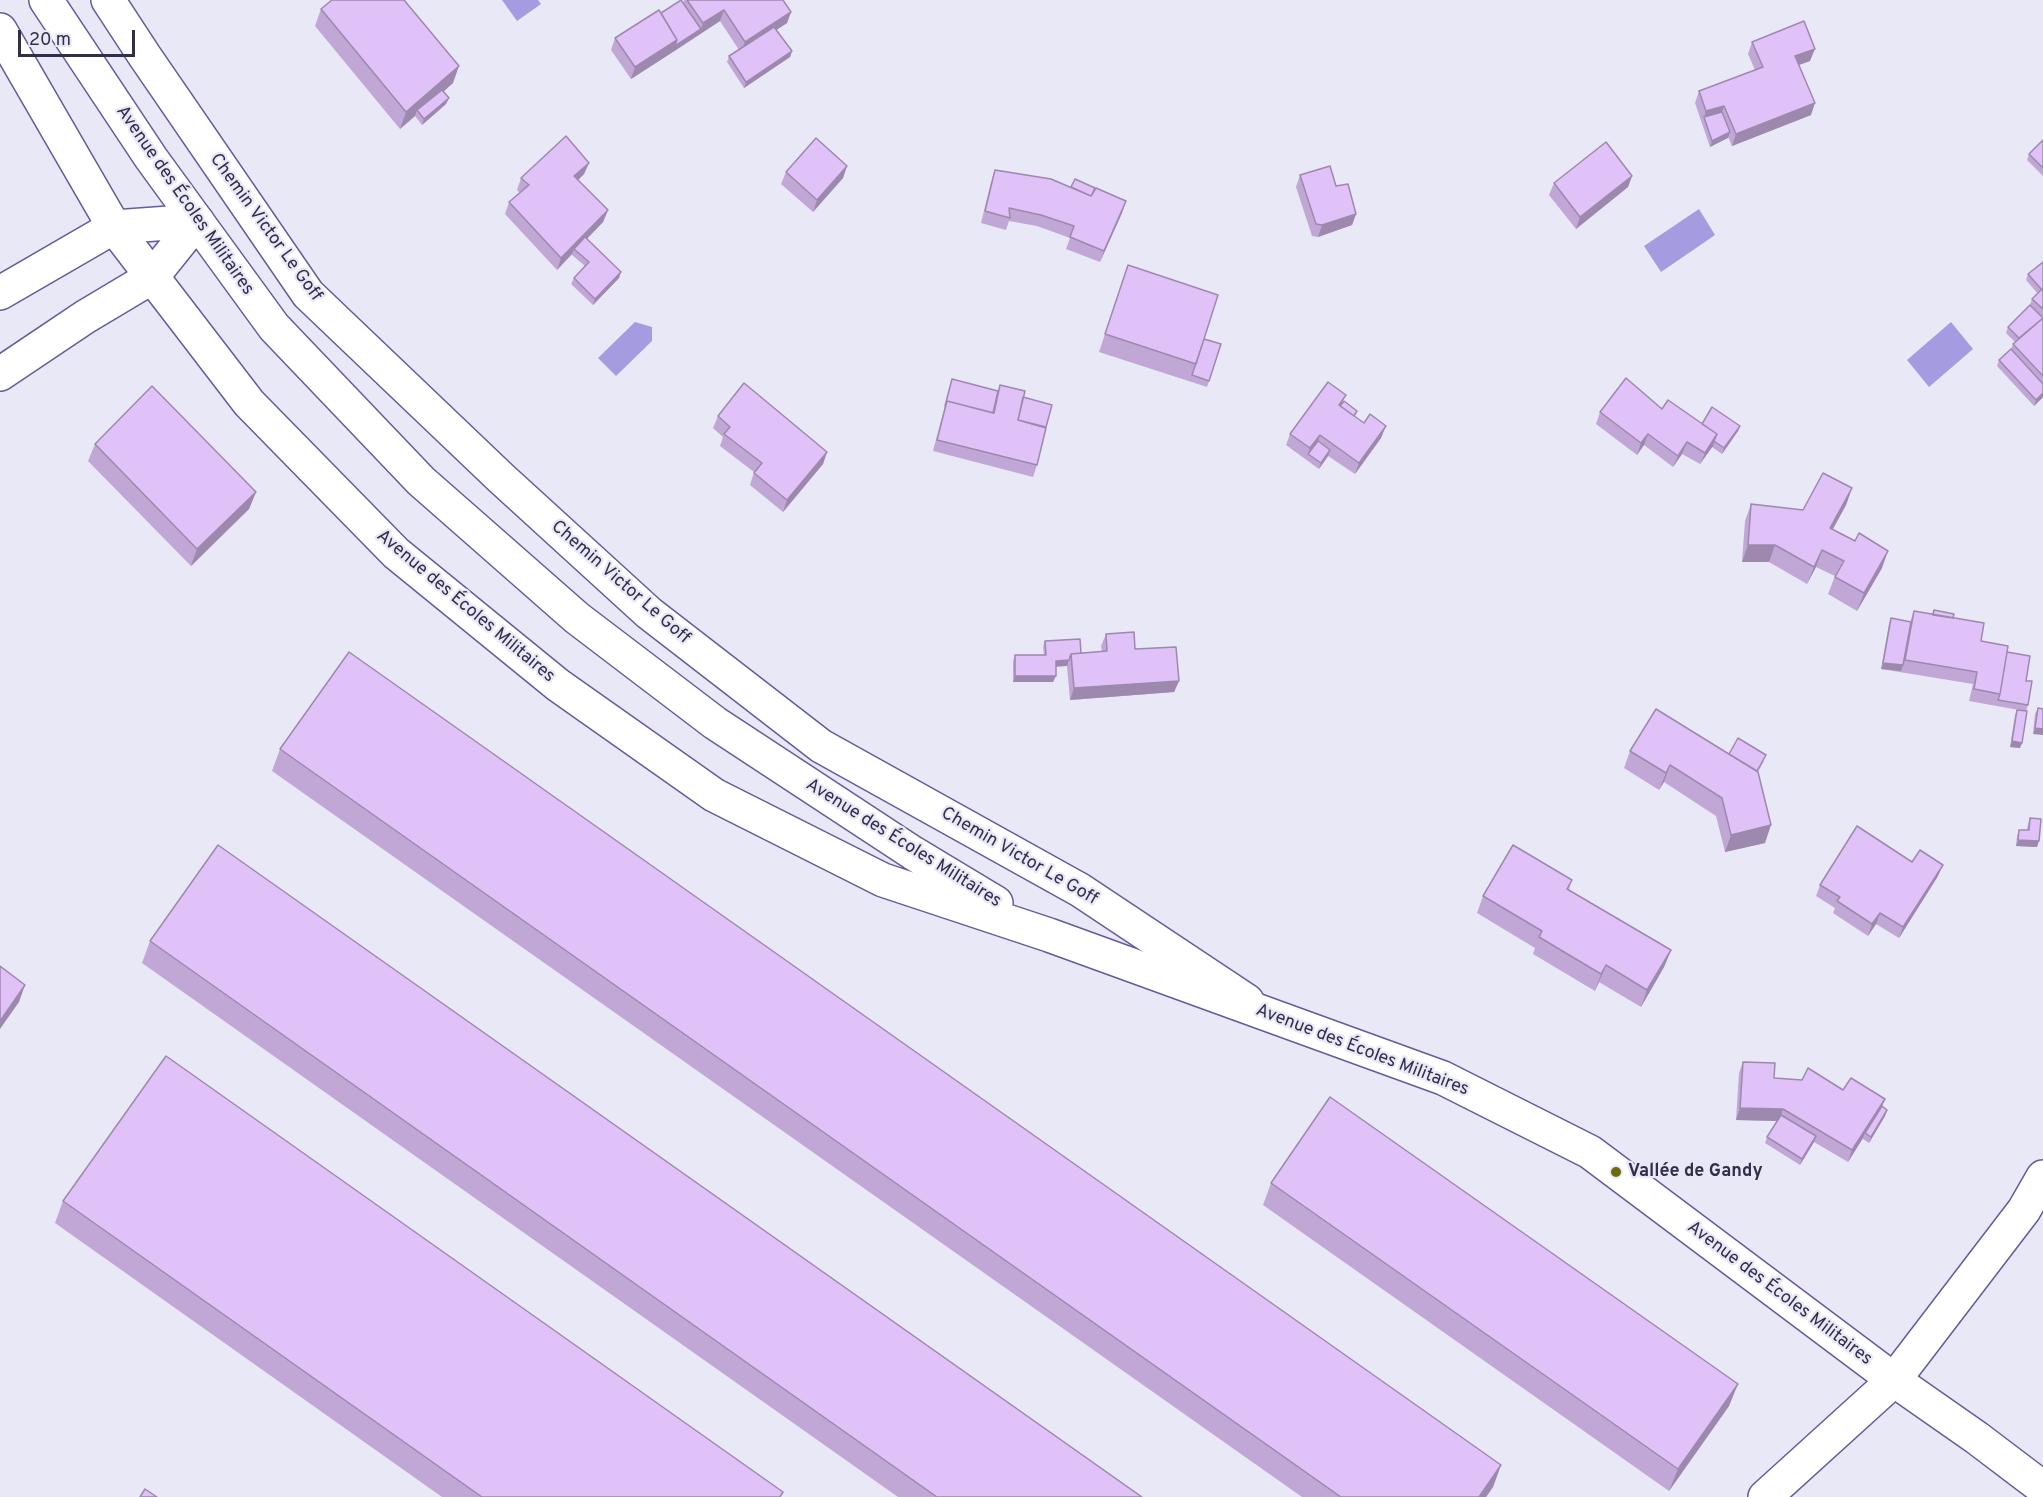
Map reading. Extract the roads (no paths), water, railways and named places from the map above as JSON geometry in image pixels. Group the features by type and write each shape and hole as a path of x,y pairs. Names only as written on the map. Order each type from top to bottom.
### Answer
{"street":[{"name":"Avenue des Écoles Militaires","path":"46,0 151,158 274,327 421,481 578,618 715,723 913,853 1048,935"},
{"name":"Chemin Victor Le Goff","path":"108,0 308,294 501,478 649,614 821,746 1080,890 1268,1015"},
{"name":"Avenue des Écoles Militaires","path":"0,30 114,228 249,403 396,553 558,685 714,795 883,880 1048,935 1443,1078 1590,1152 1894,1380 2043,1488"},
{"path":"0,293 114,228 197,221"},
{"path":"0,374 85,317 152,277 197,221"},
{"path":"1765,1497 1894,1380 2024,1210 2043,1177"}],"place":[{"name":"Vallée de Gandy","path":"1616,1172"}]}
